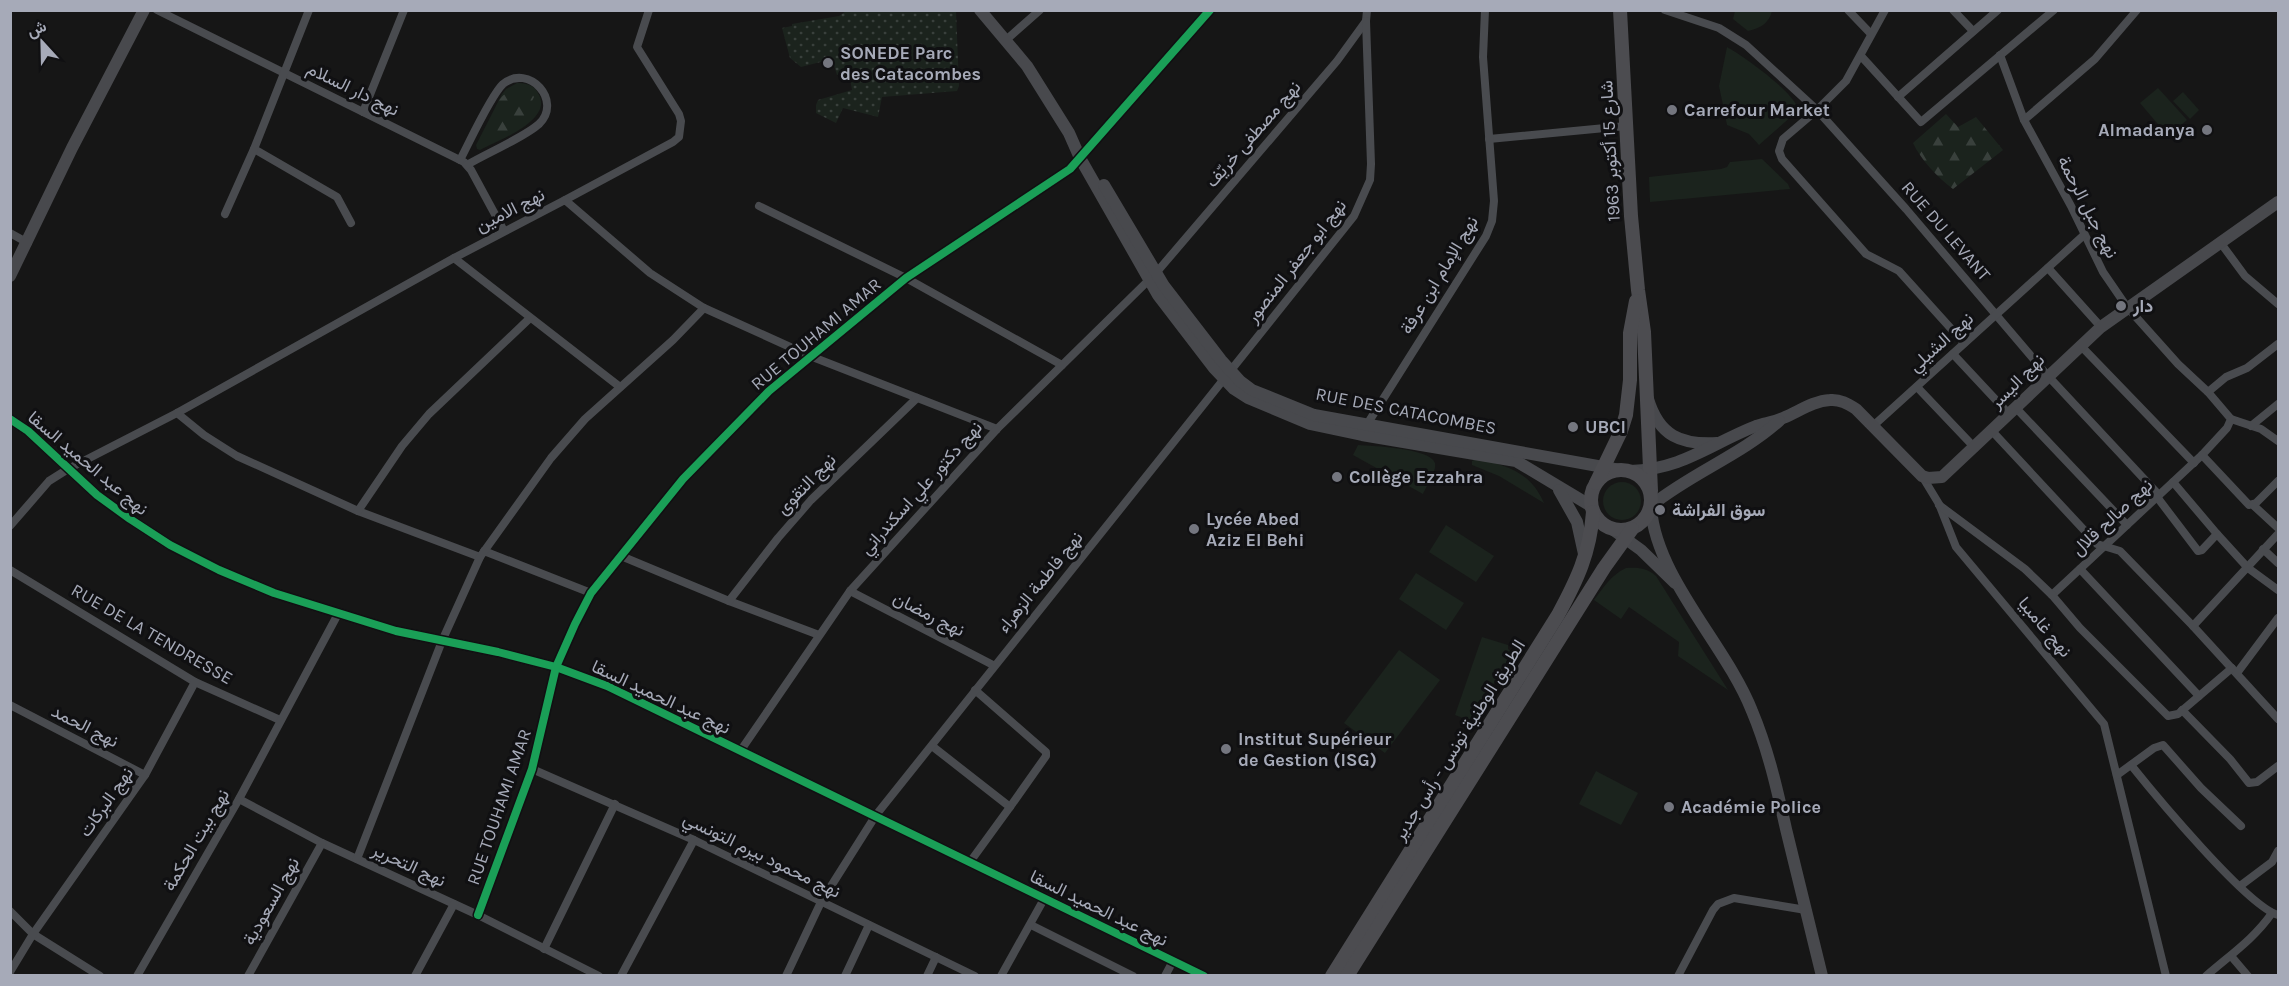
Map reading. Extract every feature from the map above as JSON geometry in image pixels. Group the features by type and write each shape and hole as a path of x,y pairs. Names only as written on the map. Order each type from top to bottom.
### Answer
{"main road":[{"path":"10,276 28,243 72,148 144,10"},
{"name":"RUE DES CATACOMBES","path":"980,10 1027,66 1083,155 1152,276 1228,375 1252,390 1314,415 1364,430 1516,461 1592,509"},
{"name":"شارع 15 أكتوبر 1963","path":"1620,10 1638,290 1644,332 1651,502"},
{"name":"نهج اليسر","path":"1922,476 1942,477 2101,327 2278,202"},
{"name":"شارع 15 أكتوبر 1963","path":"1596,483 1621,431 1626,415 1630,380 1630,333 1638,290"},
{"path":"1645,390 1658,420 1676,438 1687,443 1724,442"},
{"path":"1629,533 1644,521 1651,502 1761,438 1782,418 1832,399 1848,404 1874,426 1922,476"},
{"name":"RUE DES CATACOMBES","path":"1364,430 1511,449 1603,467 1650,470 1681,462 1756,427 1782,418"},
{"path":"1682,591 1629,533 1612,530 1598,520 1592,509 1591,498 1596,483 1606,474 1625,470 1639,475 1646,482 1651,502 1652,525 1657,542 1682,591 1728,661 1753,712 1767,752 1822,975"},
{"path":"1557,487 1569,504 1577,522 1583,542 1585,562"},
{"name":"الطريق الوطنية تونس - رأس جدير","path":"1332,975 1558,615 1585,562 1592,535 1592,509"},
{"name":"الطريق الوطنية تونس - رأس جدير","path":"1347,975 1598,578 1629,533"}],"street":[{"name":"نهج دار السلام","path":"157,10 464,162"},
{"path":"225,214 254,149 309,10"},
{"path":"363,112 404,10"},
{"path":"565,200 679,137 681,121 679,114 637,47 649,10"},
{"path":"1006,40 1040,10"},
{"name":"RUE TOUHAMI AMAR","path":"478,915 532,769 556,667 591,593 683,479 769,391 906,278 1070,169 1210,10"},
{"name":"نهج مصطفى خريّف","path":"1152,276 1337,61 1365,21 1367,10"},
{"name":"نهج الإمام ابن عرفة","path":"1364,430 1486,236 1492,221 1494,201 1483,57 1485,10"},
{"name":"RUE DU LEVANT","path":"1665,10 1719,28 1746,45 1817,110 1906,209 2048,376 2158,496 2198,551 2202,550 2217,534"},
{"path":"1848,10 1871,34"},
{"path":"1885,10 1846,81 1781,142 1779,151 1782,159 1866,254 1899,271 1964,344"},
{"path":"1953,10 1973,31"},
{"path":"1898,97 1998,10"},
{"path":"2024,120 2095,59 2137,10"},
{"path":"1861,56 1921,122 2050,12"},
{"name":"نهج ابو جعفر المنصور","path":"1228,375 1354,216 1366,192 1370,180 1371,164 1365,21"},
{"name":"نهج جبل الرحمة","path":"2000,55 2024,120 2103,272 2127,307 2231,419"},
{"path":"516,78 539,85 547,100 547,109 539,124 464,162 501,86 516,78"},
{"path":"1489,139 1626,126"},
{"path":"254,149 337,197 351,223"},
{"path":"464,162 504,231"},
{"name":"نهج الامين","path":"10,526 49,481 69,469 177,412 454,258 565,200 650,273 704,308 810,356 997,429"},
{"path":"759,206 906,278 1062,365"},
{"path":"10,233 28,243"},
{"name":"نهج الشيلي","path":"1874,426 2084,235"},
{"path":"2220,242 2245,276 2278,304"},
{"path":"454,258 620,387"},
{"path":"2048,268 2101,327"},
{"name":"نهج دكتور علي اسكندراني","path":"741,750 850,591 997,429 1152,276"},
{"path":"357,859 442,641 482,554 551,458 585,419 704,308"},
{"path":"358,511 402,446 429,414 530,318"},
{"path":"2208,392 2226,377 2247,368 2278,344"},
{"path":"2080,345 2194,463"},
{"path":"1953,354 2127,525"},
{"name":"نهج فاطمة الزهراء","path":"786,975 821,902 876,814 932,746 993,665 1228,375"},
{"path":"1917,387 1975,448"},
{"name":"نهج التقوى","path":"729,601 811,500 916,398"},
{"path":"2252,426 2278,404"},
{"path":"177,412 204,435 237,456 358,511 444,545 482,554 591,593"},
{"name":"نهج عبد الحميد السقا","path":"10,419 28,431 105,501 170,545 219,570 274,593 396,631 498,652 556,667 607,686 876,814 1044,899 1204,975"},
{"path":"2231,419 2269,433 2278,441"},
{"name":"نهج صالح قلال","path":"2052,595 2202,456 2227,428 2231,419"},
{"path":"1992,431 2097,544 2120,551 2278,719"},
{"path":"2202,456 2249,505 2253,505 2278,528"},
{"path":"1922,476 1939,504 2025,569 2168,716 2178,714 2234,670 2278,618"},
{"path":"2174,482 2248,568 2278,590"},
{"path":"2253,505 2278,482"},
{"name":"نهج غامبيا","path":"1939,504 1956,547 2101,719 2166,975"},
{"path":"2193,626 2278,534"},
{"path":"2263,549 2278,563"},
{"path":"621,556 819,635"},
{"path":"2080,569 2199,696"},
{"name":"RUE DE LA TENDRESSE","path":"10,570 195,682 280,720"},
{"name":"نهج رمضان","path":"850,591 993,665"},
{"name":"نهج بيت الحكمة","path":"137,975 239,799 339,612"},
{"name":"نهج البركات","path":"10,972 33,934 145,775 195,682"},
{"path":"970,862 1046,756 1046,752 975,690"},
{"name":"نهج الحمد","path":"10,705 145,775"},
{"path":"2182,710 2230,759 2249,783 2257,782 2278,766"},
{"path":"2117,775 2158,745 2163,745 2201,788 2241,826"},
{"path":"932,746 1010,807"},
{"path":"2131,765 2184,827 2240,886 2275,914 2231,956 2206,975"},
{"name":"نهج محمود بيرم التونسي","path":"532,769 694,840 975,975"},
{"name":"نهج التحرير","path":"239,799 322,843 478,915 599,975"},
{"path":"544,949 615,804"},
{"path":"621,975 694,840"},
{"name":"نهج السعودية","path":"248,975 322,843"},
{"path":"2240,886 2272,862 2278,851"},
{"path":"1678,975 1713,910 1726,900 1734,898 1806,910"},
{"path":"1001,975 1031,926 1044,899"},
{"path":"415,975 454,904"},
{"path":"10,911 33,934 100,975"},
{"path":"845,975 869,925"},
{"path":"1031,926 1133,975"},
{"path":"2231,956 2248,975"},
{"path":"927,975 936,957"},
{"path":"1165,975 1173,961"}],"green space":[{"path":"1735,10 1772,11 1764,24 1748,31 1733,19"},
{"path":"846,11 956,11 959,86 957,91 882,97 878,117 843,108 836,123 816,113 818,100 852,90 849,73 837,75 832,59 801,67 790,58 782,28 792,26 792,24 839,16"},
{"path":"1727,47 1776,82 1797,106 1794,114 1759,145 1749,134 1727,125 1719,86"},
{"path":"517,83 524,83 536,90 541,103 539,112 511,135 480,150 477,149 476,145 502,94"},
{"path":"519,88 522,90 528,88 534,97 532,101 537,106 534,116 520,126 515,123 511,131 499,137 493,135 492,130 497,123 493,116 502,96"},
{"path":"2158,88 2187,120 2168,136 2140,103"},
{"path":"2183,92 2199,110 2190,119 2173,101"},
{"path":"1946,114 1958,127 1976,117 2003,150 1953,189 1930,168 1913,143"},
{"path":"1762,159 1788,184 1790,189 1650,202 1649,177 1721,169 1727,167 1730,162"},
{"path":"1358,445 1412,451 1431,458 1435,466 1423,494 1353,455"},
{"path":"1477,458 1508,468 1525,477 1544,503 1499,476 1472,465 1472,461"},
{"path":"1622,482 1629,483 1635,488 1640,494 1640,508 1635,514 1629,519 1622,520 1615,519 1609,514 1604,508 1603,501 1604,494 1609,488 1615,483"},
{"path":"1446,525 1494,556 1476,582 1429,552"},
{"path":"1626,568 1642,569 1656,576 1728,690 1678,656 1679,642 1629,607 1621,619 1594,600 1612,578"},
{"path":"1416,573 1464,603 1446,630 1399,599"},
{"path":"1482,637 1508,645 1508,649 1513,653 1472,718 1468,720 1455,715"},
{"path":"1399,650 1440,680 1385,753 1344,723"},
{"path":"1596,771 1638,793 1621,825 1579,804"}],"cycle path":[{"path":"478,915 532,769 556,667 575,624 591,593 683,479 769,391 906,278 1070,169 1210,10"},
{"path":"10,419 28,431 97,495 130,519 170,545 219,570 274,593 396,631 498,652 556,667 607,686 1204,976"}],"place":[{"name":"SONEDE Parc des Catacombes","path":"828,63"},
{"name":"Carrefour Market","path":"1672,110"},
{"name":"Almadanya","path":"2207,130"},
{"name":"دار","path":"2121,306"},
{"name":"UBCI","path":"1573,427"},
{"name":"Collège Ezzahra","path":"1337,477"},
{"name":"سوق الفراشة","path":"1660,510"},
{"name":"Lycée Abed Aziz El Behi","path":"1194,529"},
{"name":"Institut Supérieur de Gestion (ISG)","path":"1226,749"},
{"name":"Académie Police","path":"1669,807"}]}
